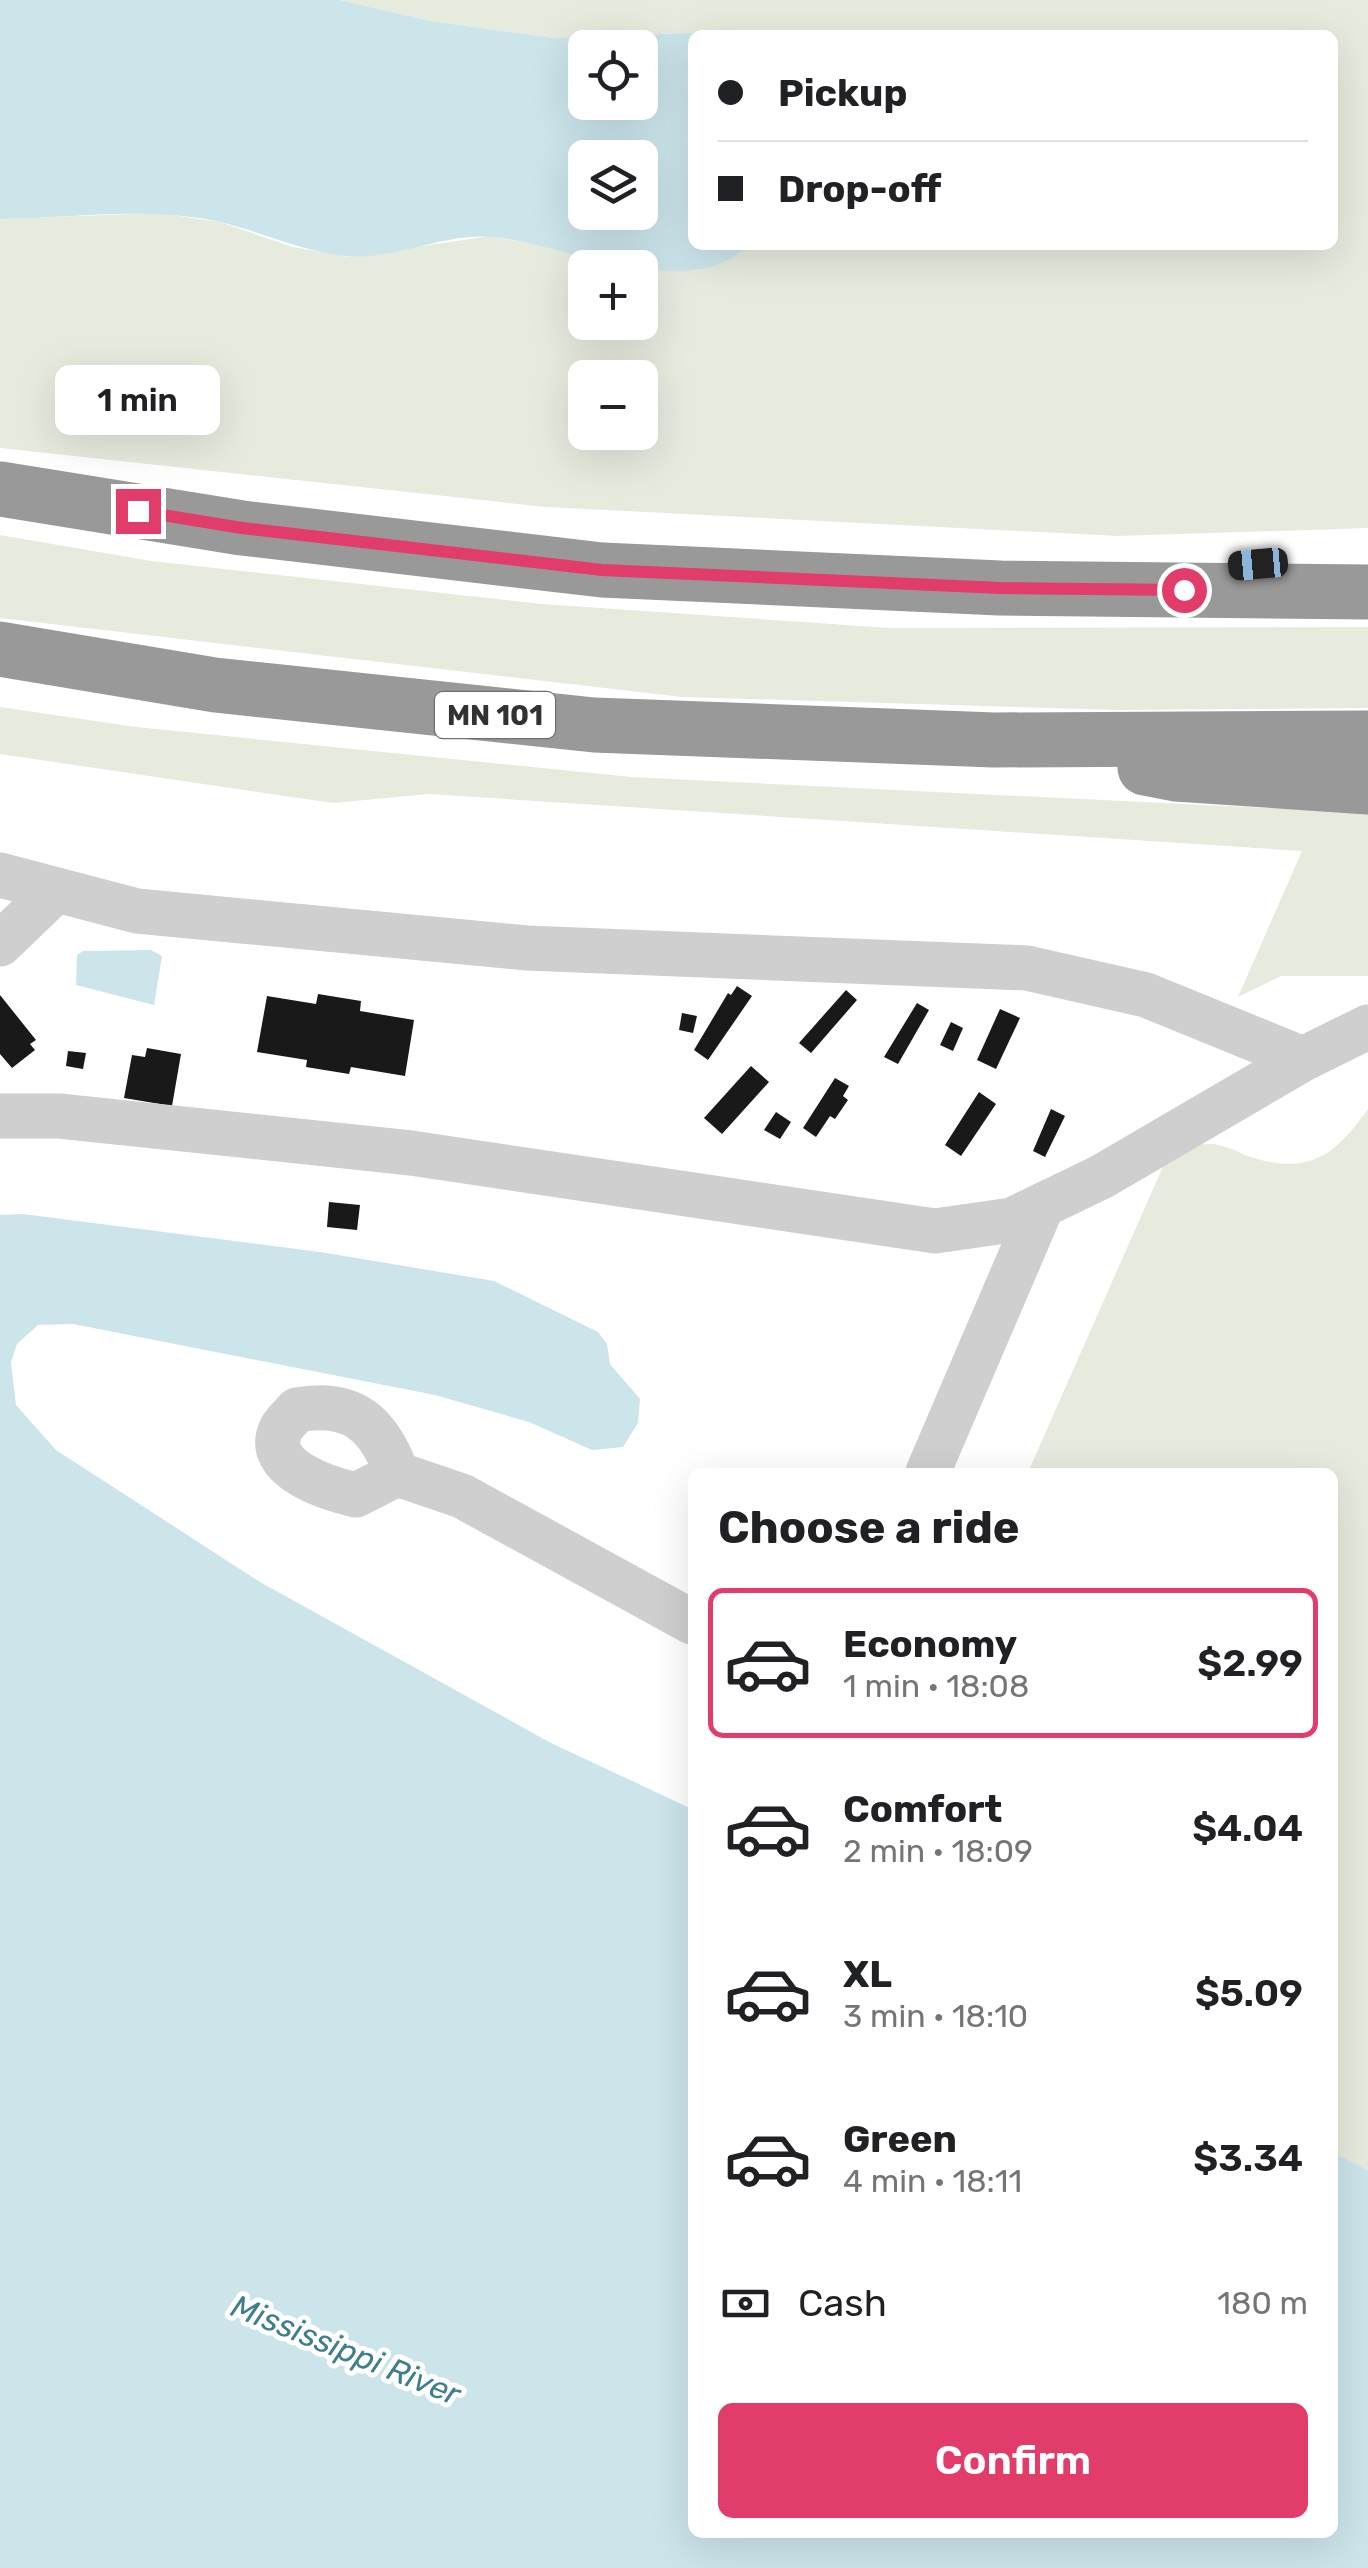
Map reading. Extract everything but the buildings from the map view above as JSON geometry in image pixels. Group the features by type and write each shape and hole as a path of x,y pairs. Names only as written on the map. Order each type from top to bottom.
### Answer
{"highway":[{"path":"0,488 242,528 602,570 1000,588 1368,592"},
{"path":"1000,588 1368,554"},
{"name":"MN 101","path":"0,649 216,685 594,725 994,740 1368,738"},
{"path":"994,740 1176,774 1368,787"}],"street":[{"path":"0,875 137,911 527,948 1027,968 1146,995 1303,1059"},
{"path":"0,944 56,890"},
{"path":"0,1078 15,1115 411,1153 935,1231 1012,1220 1042,1206 1101,1177 1303,1059 1368,1026"},
{"path":"930,1468 1042,1206"},
{"path":"397,1474 462,1496 688,1620"}],"shaded area":[{"path":"340,0 1368,0 1368,528 1118,536 546,507 0,448 0,219 158,213 220,222 293,247 348,257 490,236 556,248 568,251 568,340 658,340 658,268 712,265 743,250 1338,250 1338,30 688,30 658,34 658,30 568,30 568,37 431,21"},
{"path":"0,535 151,561 542,604 890,628 1368,627 1368,708 1121,710 682,697 0,618"},
{"path":"0,707 136,727 631,777 1368,813 1368,976 1281,976 1238,997 1302,851 429,794 333,803 0,754"},
{"path":"1368,1109 1368,2170 1338,2155 1338,1468 1030,1468 1169,1153 1213,1144 1251,1157 1290,1164 1320,1157 1345,1138"}],"water":[{"path":"0,0 340,0 431,21 568,37 568,120 658,120 658,34 688,33 688,250 742,250 724,262 694,270 661,271 658,250 568,252 494,237 344,256 220,222 166,215 0,219"},
{"path":"151,950 162,956 154,1005 76,985 77,955 83,951"},
{"name":"Mississippi River","path":"23,1214 320,1252 494,1281 598,1332 607,1344 610,1364 640,1399 638,1423 623,1447 592,1450 529,1422 435,1395 73,1324 38,1325 17,1344 11,1362 16,1405 56,1450 260,1582 551,1743 688,1807 688,2538 1338,2538 1338,2155 1368,2170 1368,2568 0,2568 0,1215"}],"route":[{"path":"138,511 242,528 602,570 1000,588 1184,590"}]}
